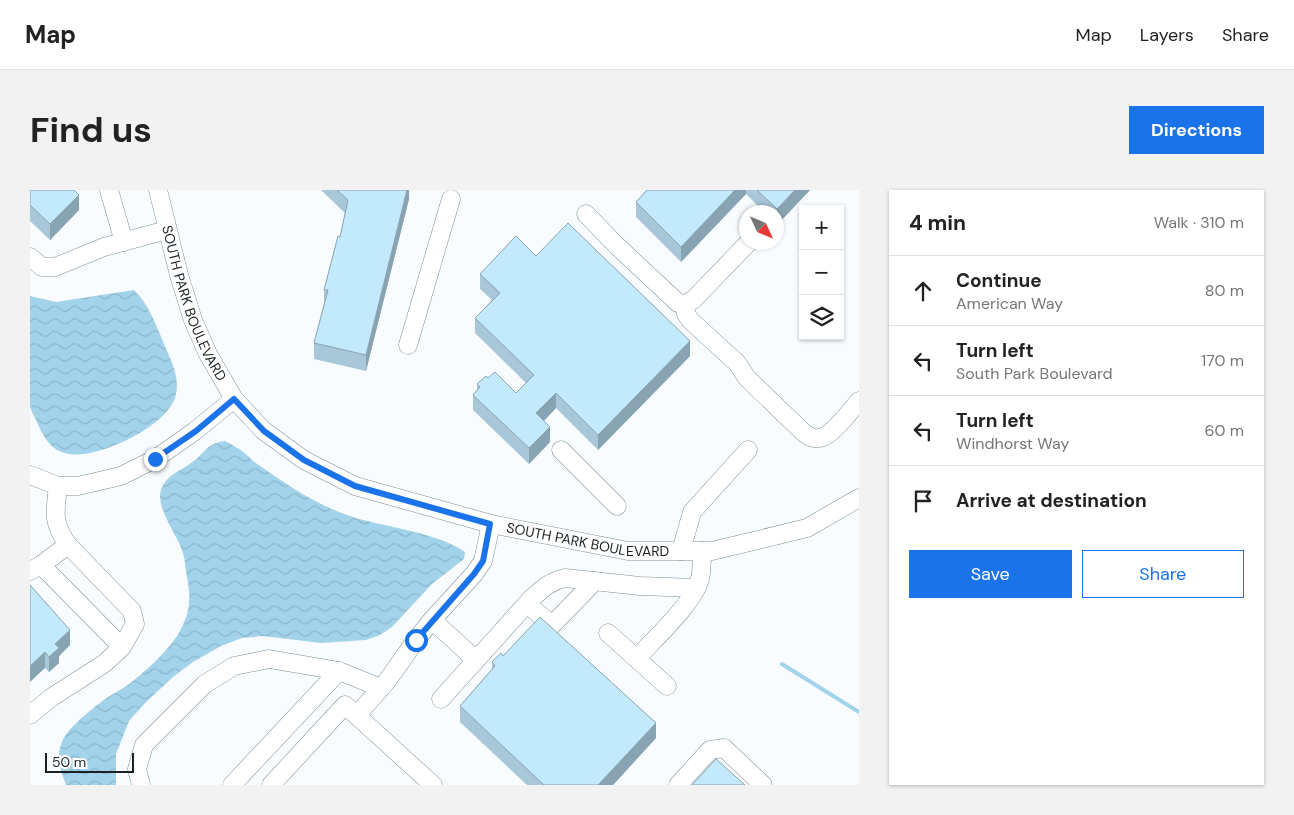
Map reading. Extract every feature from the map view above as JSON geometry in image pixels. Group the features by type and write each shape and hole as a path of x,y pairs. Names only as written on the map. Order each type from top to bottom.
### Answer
{"street":[{"path":"109,190 124,242"},
{"name":"SOUTH PARK BOULEVARD","path":"158,190 179,276 193,320 208,354 234,399 264,431 304,460 355,486 490,524 628,551 712,551 808,528 859,498"},
{"path":"408,345 451,193"},
{"path":"586,214 678,303 685,304 693,300 741,250"},
{"path":"30,257 42,267 54,267 104,247 167,230"},
{"path":"685,304 686,314 690,320 737,363 748,378 797,426 813,438 823,437 831,431 859,401"},
{"path":"30,475 58,486 78,486 121,476 147,463 196,431 234,399"},
{"path":"561,450 617,506"},
{"path":"681,551 692,512 748,450"},
{"path":"30,715 52,697 106,663 122,647 135,624 132,611 68,545 61,534 56,523 55,509 58,486"},
{"path":"356,715 381,688 432,620 474,574 483,561 490,524"},
{"path":"68,545 36,568 122,647"},
{"path":"637,658 683,608 696,588 700,578 702,551"},
{"path":"441,699 527,604 546,585 556,580 565,578 640,586 696,588"},
{"path":"527,604 552,626 595,581"},
{"path":"432,620 476,660"},
{"path":"608,633 667,686"},
{"path":"141,785 137,770 144,745 205,684 234,666 269,660 339,671 381,688"},
{"path":"232,785 339,671"},
{"path":"271,785 346,705 433,785"},
{"path":"678,785 710,750 724,748 763,785"}],"water":[{"path":"134,290 144,301 151,313 171,360 177,383 175,398 169,409 158,420 130,439 97,451 82,454 69,454 57,450 48,442 30,406 30,296 56,302"},
{"path":"225,441 315,501 356,518 442,540 465,552 464,559 432,584 392,627 380,635 366,640 321,643 263,636 242,638 221,646 193,662 173,677 129,721 116,754 116,785 66,785 59,755 61,745 68,732 93,708 128,685 150,666 172,643 182,627 189,600 185,560 161,505 161,490 169,477 196,460 210,446"}],"building":[{"path":"30,190 74,190 79,195 50,224 30,205"},
{"path":"337,190 407,190 366,355 314,343 328,290 324,290 338,236 340,237 348,200"},
{"path":"647,190 735,190 681,247 636,202"},
{"path":"757,190 795,190 781,205 773,205"},
{"path":"568,223 690,341 598,435 556,393 536,413 550,427 529,448 473,395 480,387 477,384 486,376 488,378 495,372 516,393 534,375 475,318 500,293 480,274 516,236 536,256"},
{"path":"30,585 70,630 55,644 59,648 49,657 45,652 30,666"},
{"path":"540,617 656,723 598,785 544,785 460,706 495,666 492,662 501,653 503,656"},
{"path":"716,759 745,785 692,785"}],"waterway":[{"path":"782,664 859,712"}],"route":[{"path":"155,459 196,431 234,399 264,431 304,460 355,486 490,524 483,561 474,574 416,640"}]}
